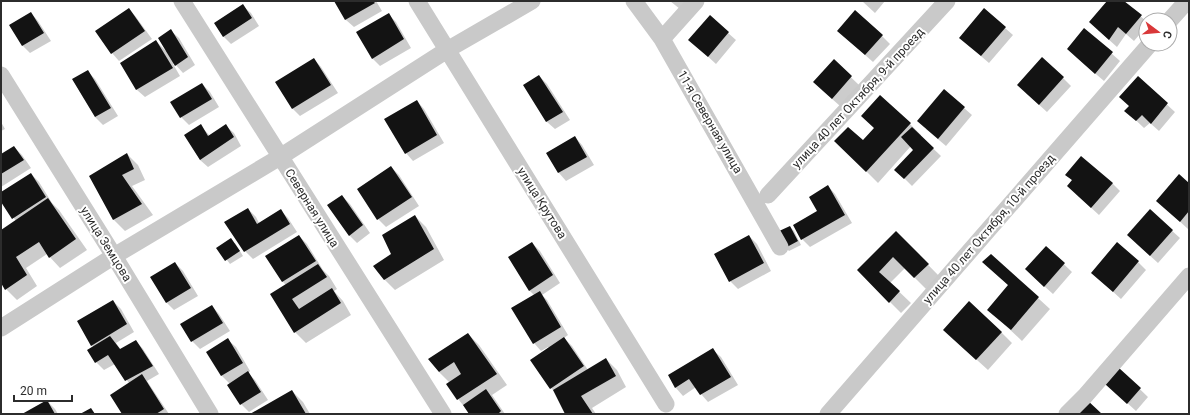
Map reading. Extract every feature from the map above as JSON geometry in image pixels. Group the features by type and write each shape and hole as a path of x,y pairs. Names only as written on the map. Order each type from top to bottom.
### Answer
{"street":[{"name":"Северная улица","path":"182,1 443,414"},
{"name":"улица Крутова","path":"417,1 666,404"},
{"path":"1,328 114,256 280,157 447,50 532,1"},
{"name":"11-я Северная улица","path":"634,1 662,39 780,247"},
{"path":"662,39 696,1"},
{"name":"улица 40 лет Октября, 9-й проезд","path":"768,195 947,1"},
{"path":"1177,12 1187,1"},
{"name":"улица 40 лет Октября, 10-й проезд","path":"828,414 1143,52"},
{"name":"улица Земцова","path":"1,75 114,256 210,414"},
{"path":"1067,414 1085,396 1189,276"}],"building":[{"path":"334,1 373,1 375,3 345,20"},
{"path":"1107,1 1124,1 1138,12 1138,20 1126,34 1118,27 1109,40 1089,22"},
{"path":"243,4 252,18 223,37 214,23"},
{"path":"129,8 145,31 111,54 95,31"},
{"path":"984,8 1006,27 981,56 959,38"},
{"path":"855,10 883,35 865,55 837,31"},
{"path":"31,12 44,33 22,46 9,25"},
{"path":"389,13 404,39 372,59 356,32"},
{"path":"710,15 729,32 708,57 688,40"},
{"path":"1084,28 1113,52 1095,74 1067,49"},
{"path":"171,29 188,57 175,66 158,38"},
{"path":"156,40 173,68 136,90 120,63"},
{"path":"1042,57 1064,77 1039,105 1017,85"},
{"path":"314,58 331,85 292,109 275,82"},
{"path":"834,59 852,76 832,99 813,82"},
{"path":"88,70 111,108 95,117 72,79"},
{"path":"539,75 563,112 546,122 523,85"},
{"path":"1138,76 1168,103 1151,124 1142,115 1136,121 1124,111 1129,106 1119,97"},
{"path":"202,83 212,99 180,118 170,102"},
{"path":"944,89 965,107 938,139 917,121"},
{"path":"880,95 911,123 866,172 834,141 848,127 863,140 874,128 861,116"},
{"path":"417,100 437,135 405,154 384,119"},
{"path":"201,124 208,136 226,124 234,137 200,160 184,135"},
{"path":"912,127 934,148 904,179 894,170 913,150 901,137"},
{"path":"575,136 587,157 558,173 546,153"},
{"path":"14,146 24,160 1,174 1,154"},
{"path":"127,153 134,169 122,175 142,204 113,220 89,176"},
{"path":"1081,156 1113,183 1091,208 1067,186 1072,180 1065,175"},
{"path":"391,166 412,197 377,220 357,189"},
{"path":"31,173 46,197 12,219 1,202 1,192"},
{"path":"1179,174 1189,183 1189,211 1180,222 1156,201"},
{"path":"828,185 845,215 801,240 793,225 817,211 809,197"},
{"path":"342,195 363,225 349,236 327,205"},
{"path":"48,198 76,239 49,258 39,242 16,257 27,275 5,290 1,283 1,230"},
{"path":"248,208 257,224 281,209 290,224 244,252 224,222"},
{"path":"1150,209 1173,230 1150,256 1127,235"},
{"path":"415,215 434,249 384,280 373,266 391,254 382,235"},
{"path":"790,226 798,241 785,248 777,232"},
{"path":"896,231 929,264 914,278 893,257 879,272 900,291 889,303 857,270"},
{"path":"299,235 316,261 282,282 265,256"},
{"path":"749,235 764,263 729,282 714,254"},
{"path":"231,238 240,251 225,261 216,248"},
{"path":"532,242 553,275 529,291 508,257"},
{"path":"1117,242 1139,261 1113,292 1091,273"},
{"path":"1046,246 1065,263 1044,287 1025,269"},
{"path":"991,254 1039,297 1011,330 987,310 1008,285 982,262"},
{"path":"175,262 191,288 166,303 150,277"},
{"path":"318,264 327,277 292,299 299,309 332,288 341,303 294,333 270,294"},
{"path":"540,291 561,327 533,344 511,308"},
{"path":"113,300 127,324 91,346 77,321"},
{"path":"969,301 1002,332 976,360 943,330"},
{"path":"212,305 223,323 191,342 180,324"},
{"path":"468,333 497,374 457,400 446,384 461,374 454,362 439,372 428,359"},
{"path":"110,336 120,349 136,340 153,366 125,381 108,355 95,363 87,350"},
{"path":"564,337 584,366 550,389 530,360"},
{"path":"228,338 243,363 221,376 206,352"},
{"path":"713,348 731,377 700,395 689,379 675,388 668,375"},
{"path":"606,358 616,376 581,396 593,414 565,414 553,390"},
{"path":"1119,368 1141,388 1127,404 1105,384"},
{"path":"248,371 261,392 240,405 227,385"},
{"path":"142,374 164,409 156,414 122,414 110,395"},
{"path":"486,389 501,411 498,414 469,414 463,405"},
{"path":"292,390 306,414 250,414"},
{"path":"1086,399 1102,414 1071,414"},
{"path":"47,400 55,414 22,414"},
{"path":"91,408 95,414 80,414"}]}
